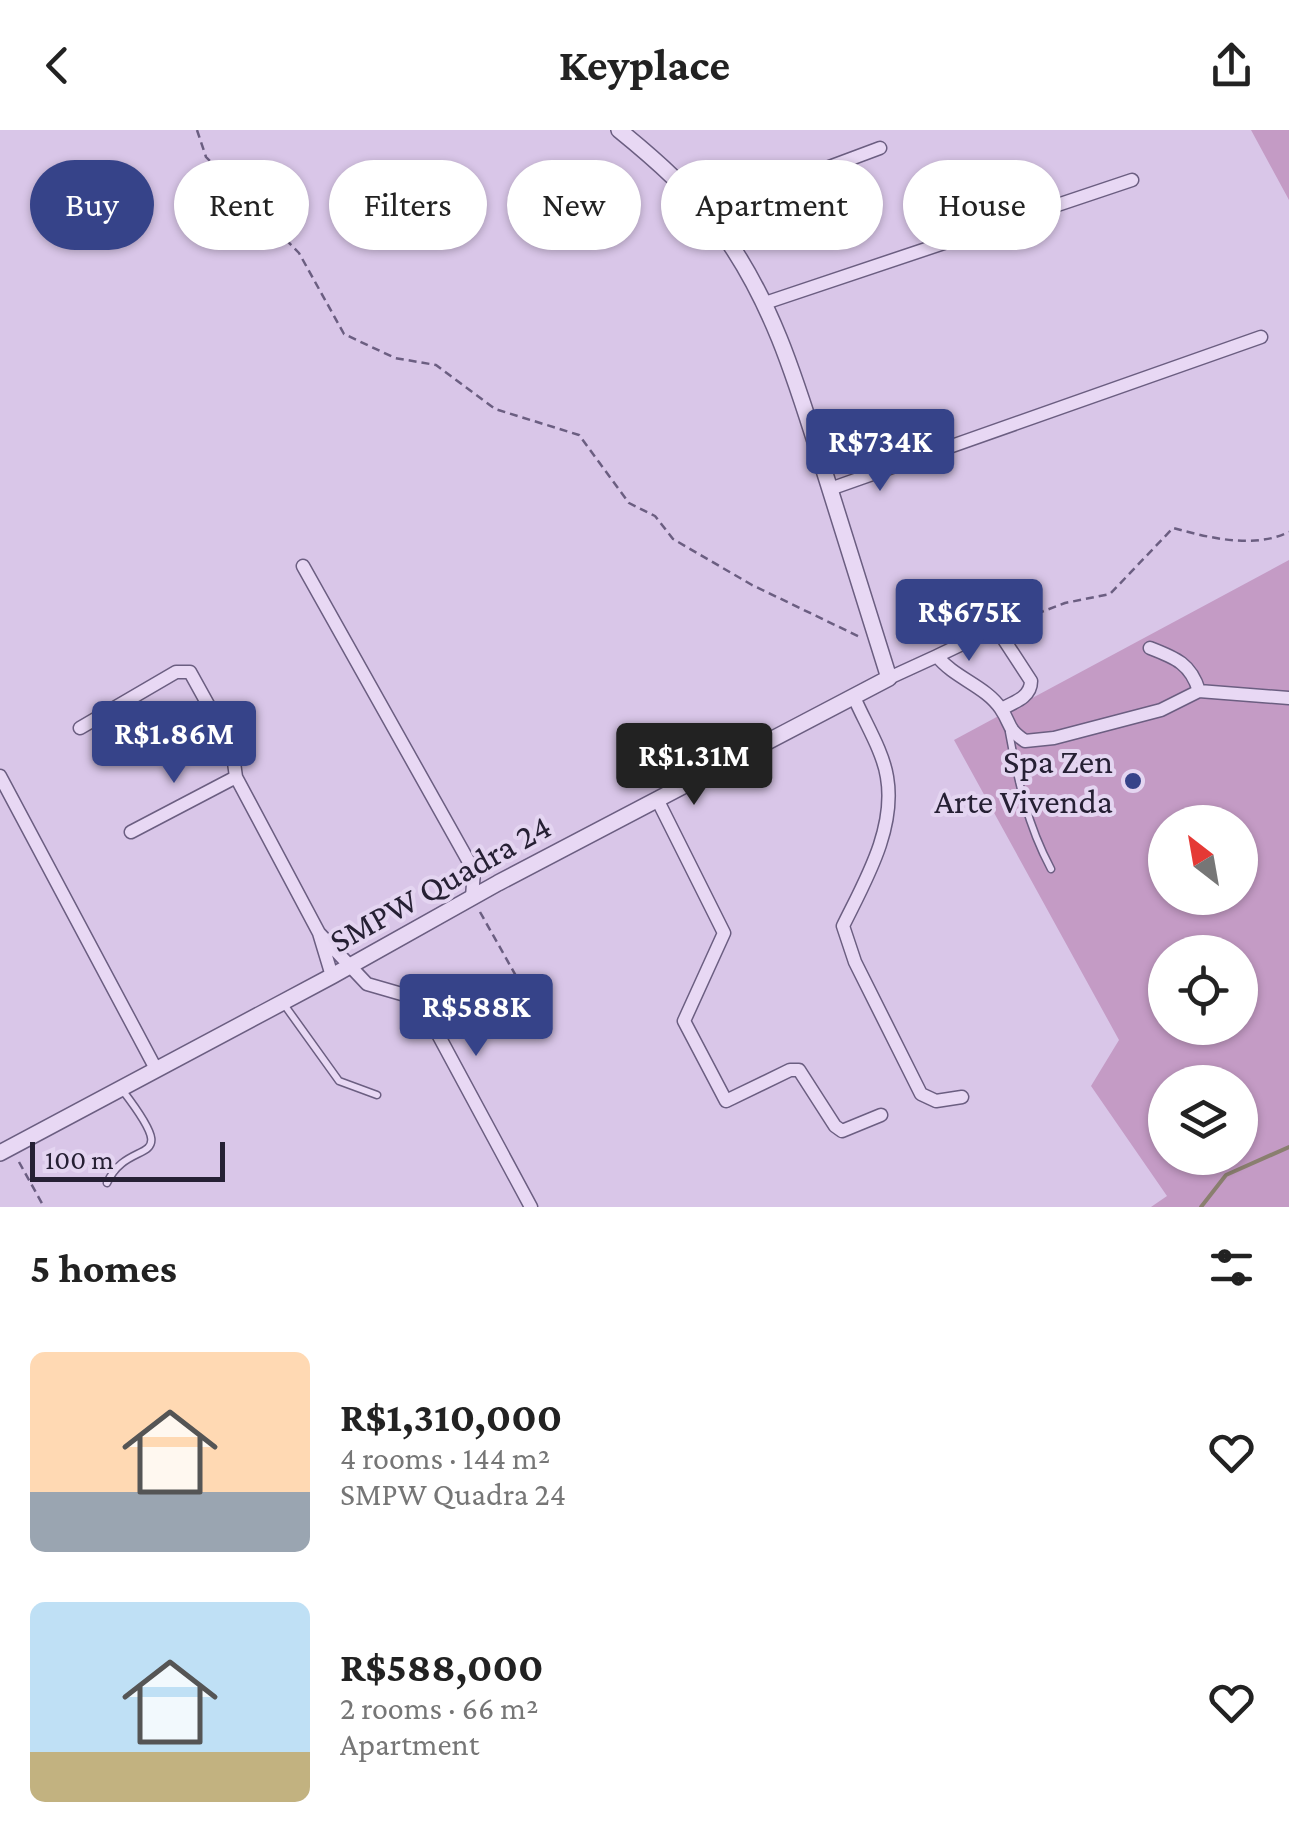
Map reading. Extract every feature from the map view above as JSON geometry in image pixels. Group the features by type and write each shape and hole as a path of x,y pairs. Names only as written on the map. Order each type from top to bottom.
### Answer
{"street":[{"path":"618,130 661,166"},
{"path":"847,160 880,148"},
{"path":"765,303 1132,180"},
{"path":"733,250 765,303 792,370 889,678 990,632 1031,680 1031,688 1024,697 1002,709"},
{"path":"830,489 1261,337"},
{"path":"303,566 474,871 472,897"},
{"path":"1150,648 1175,657 1193,670 1199,692"},
{"path":"937,656 946,668 1002,709 1009,730 1025,742 1161,710 1199,692 1289,698"},
{"path":"80,728 176,672 186,670 193,676 232,748 236,778 319,933 332,976"},
{"name":"SMPW Quadra 24","path":"6,1150 498,883 889,678"},
{"path":"854,697 887,775 887,811 880,846 843,926 856,962 921,1094 936,1101 962,1097"},
{"path":"0,776 156,1069"},
{"path":"131,832 236,778"},
{"path":"658,801 724,933 684,1022 726,1101 790,1070 800,1070 834,1126 842,1131 882,1115"},
{"path":"474,871 498,883"},
{"path":"319,933 367,984 419,1000 532,1207"}],"lane":[{"path":"1009,730 1020,796 1051,869"},
{"path":"282,1002 339,1081 378,1095"},
{"path":"106,1184 112,1171 143,1154 151,1142 152,1128 121,1088"}],"path":[{"path":"197,130 206,158 299,253 344,334 395,358 436,365 495,409 579,435 630,503 656,516 673,538 752,585 880,646"},
{"path":"990,632 1064,603 1110,594 1174,528 1226,539 1272,540 1289,532"},
{"path":"472,897 542,1022"},
{"path":"6,1150 44,1207"}],"shaded area":[{"path":"1251,130 1289,130 1289,200"},
{"name":"Spa Zen Arte Vivenda","path":"1289,560 1289,1207 1151,1207 1167,1196 1152,1175 1258,1175 1258,1065 1148,1065 1148,1168 1091,1086 1119,1040 954,740"}],"waterway":[{"path":"1201,1207 1226,1175 1289,1147"}],"place":[{"name":"Spa Zen Arte Vivenda","path":"1133,781"}]}
